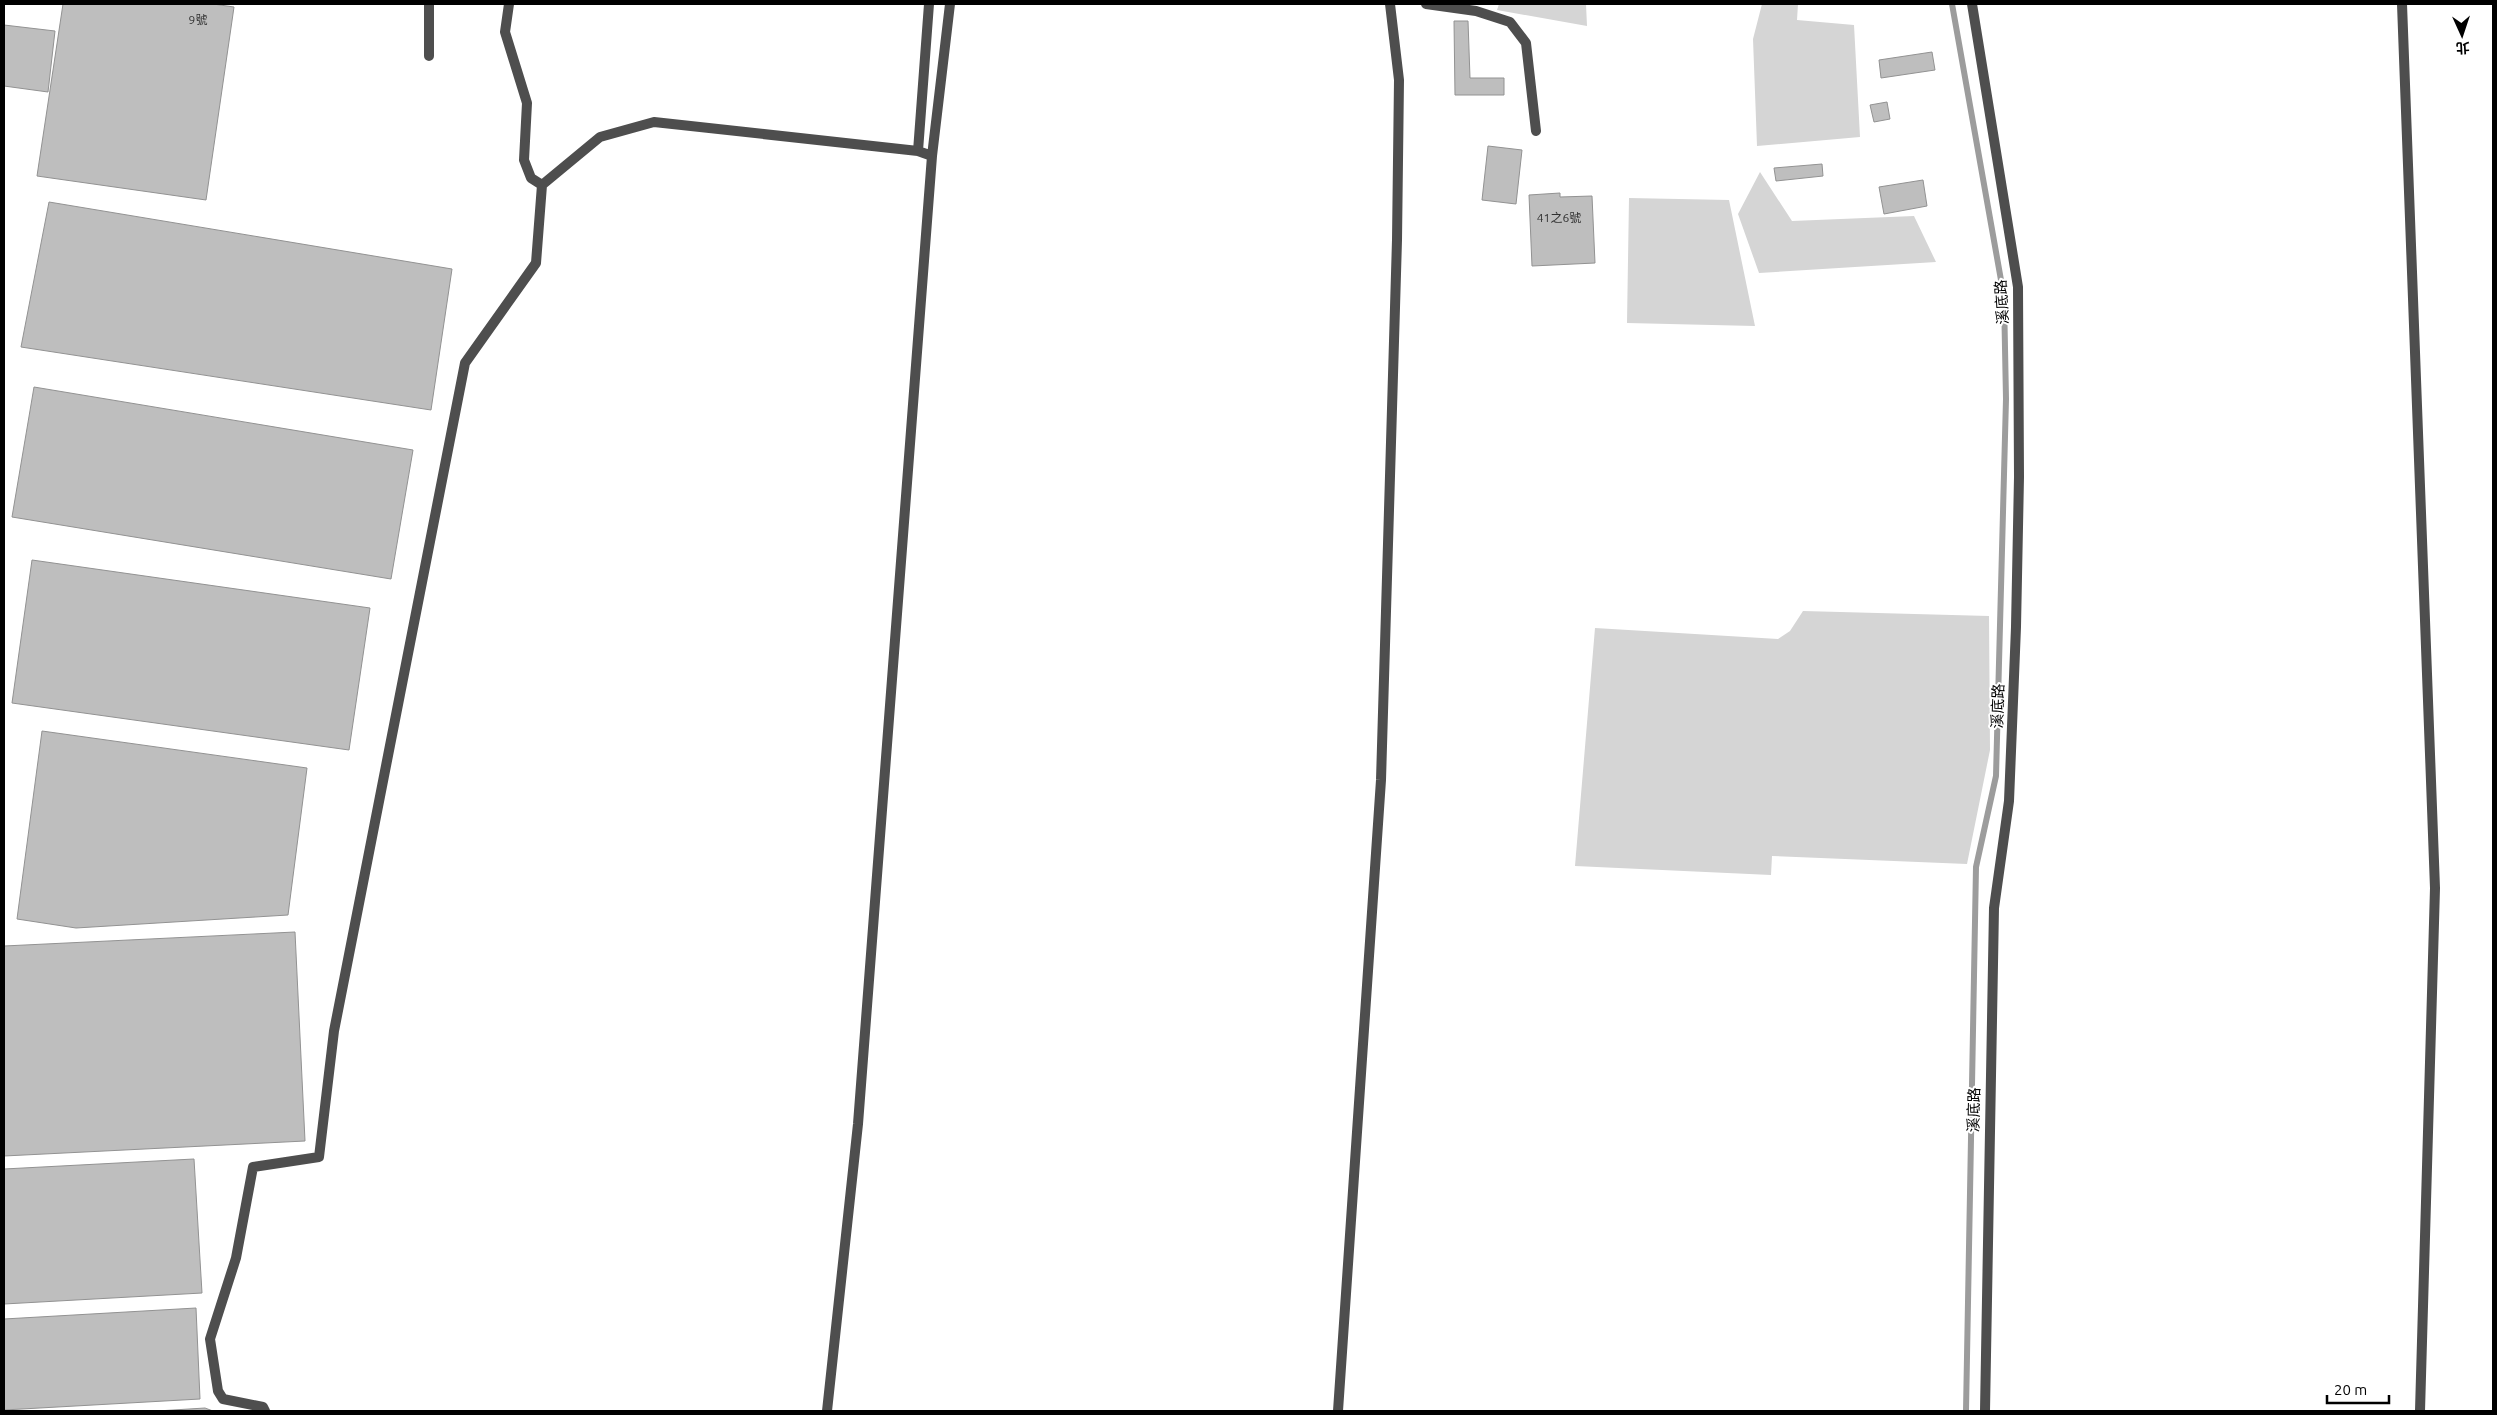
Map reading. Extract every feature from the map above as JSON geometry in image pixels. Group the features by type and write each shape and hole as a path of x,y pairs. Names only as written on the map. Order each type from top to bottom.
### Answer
{"street":[{"path":"429,4 429,56"},
{"path":"509,4 505,32 527,103 524,160 531,178 542,185"},
{"path":"918,152 929,4"},
{"path":"827,1411 858,1124 932,156 950,4"},
{"path":"1338,1411 1381,780 1397,240 1398,80 1390,4"},
{"path":"1426,4 1476,11 1510,22 1526,43 1536,131"},
{"name":"溪底路","path":"1972,4 2018,287 2019,477 2016,627 2009,801 1994,908 1985,1411"},
{"path":"2402,4 2435,888 2420,1411"},
{"path":"264,1411 263,1407 223,1399 218,1391 210,1339 236,1258 253,1167 319,1157 334,1031 465,363 536,263 542,185 600,137 654,122 918,152 932,156"}],"shaded area":[{"path":"1499,4 1586,4 1587,26 1497,10"},
{"path":"1762,4 1798,4 1797,20 1854,25 1860,137 1757,146 1753,39"},
{"path":"1760,172 1792,221 1914,216 1936,262 1759,273 1738,214"},
{"path":"1629,198 1729,200 1755,326 1627,323"},
{"path":"1803,611 1989,616 1990,750 1967,864 1772,856 1771,875 1575,866 1595,628 1778,639 1790,631"}],"building":[{"path":"63,4 213,4 234,7 206,200 37,176"},
{"path":"1454,21 1468,21 1470,78 1504,78 1504,95 1455,95"},
{"path":"4,25 55,31 48,92 4,86"},
{"path":"1932,52 1935,70 1881,78 1879,60"},
{"path":"1887,102 1890,119 1874,122 1870,105"},
{"path":"1488,146 1522,150 1516,204 1482,200"},
{"path":"1822,164 1823,176 1776,181 1774,168"},
{"path":"1923,180 1927,206 1884,214 1879,187"},
{"path":"1560,193 1560,197 1592,196 1595,263 1532,266 1529,195"},
{"path":"49,202 452,269 431,410 21,347"},
{"path":"34,387 413,450 391,579 12,517"},
{"path":"32,560 370,608 349,750 12,703"},
{"path":"42,731 307,768 288,915 76,928 17,919"},
{"path":"295,932 305,1141 4,1156 4,946"},
{"path":"194,1159 202,1293 4,1304 4,1169"},
{"path":"196,1308 200,1399 4,1410 4,1319"},
{"path":"205,1408 213,1411 157,1411"}],"waterway":[{"path":"1952,4 2004,297 2006,399 1996,776 1976,867 1966,1411"}]}
